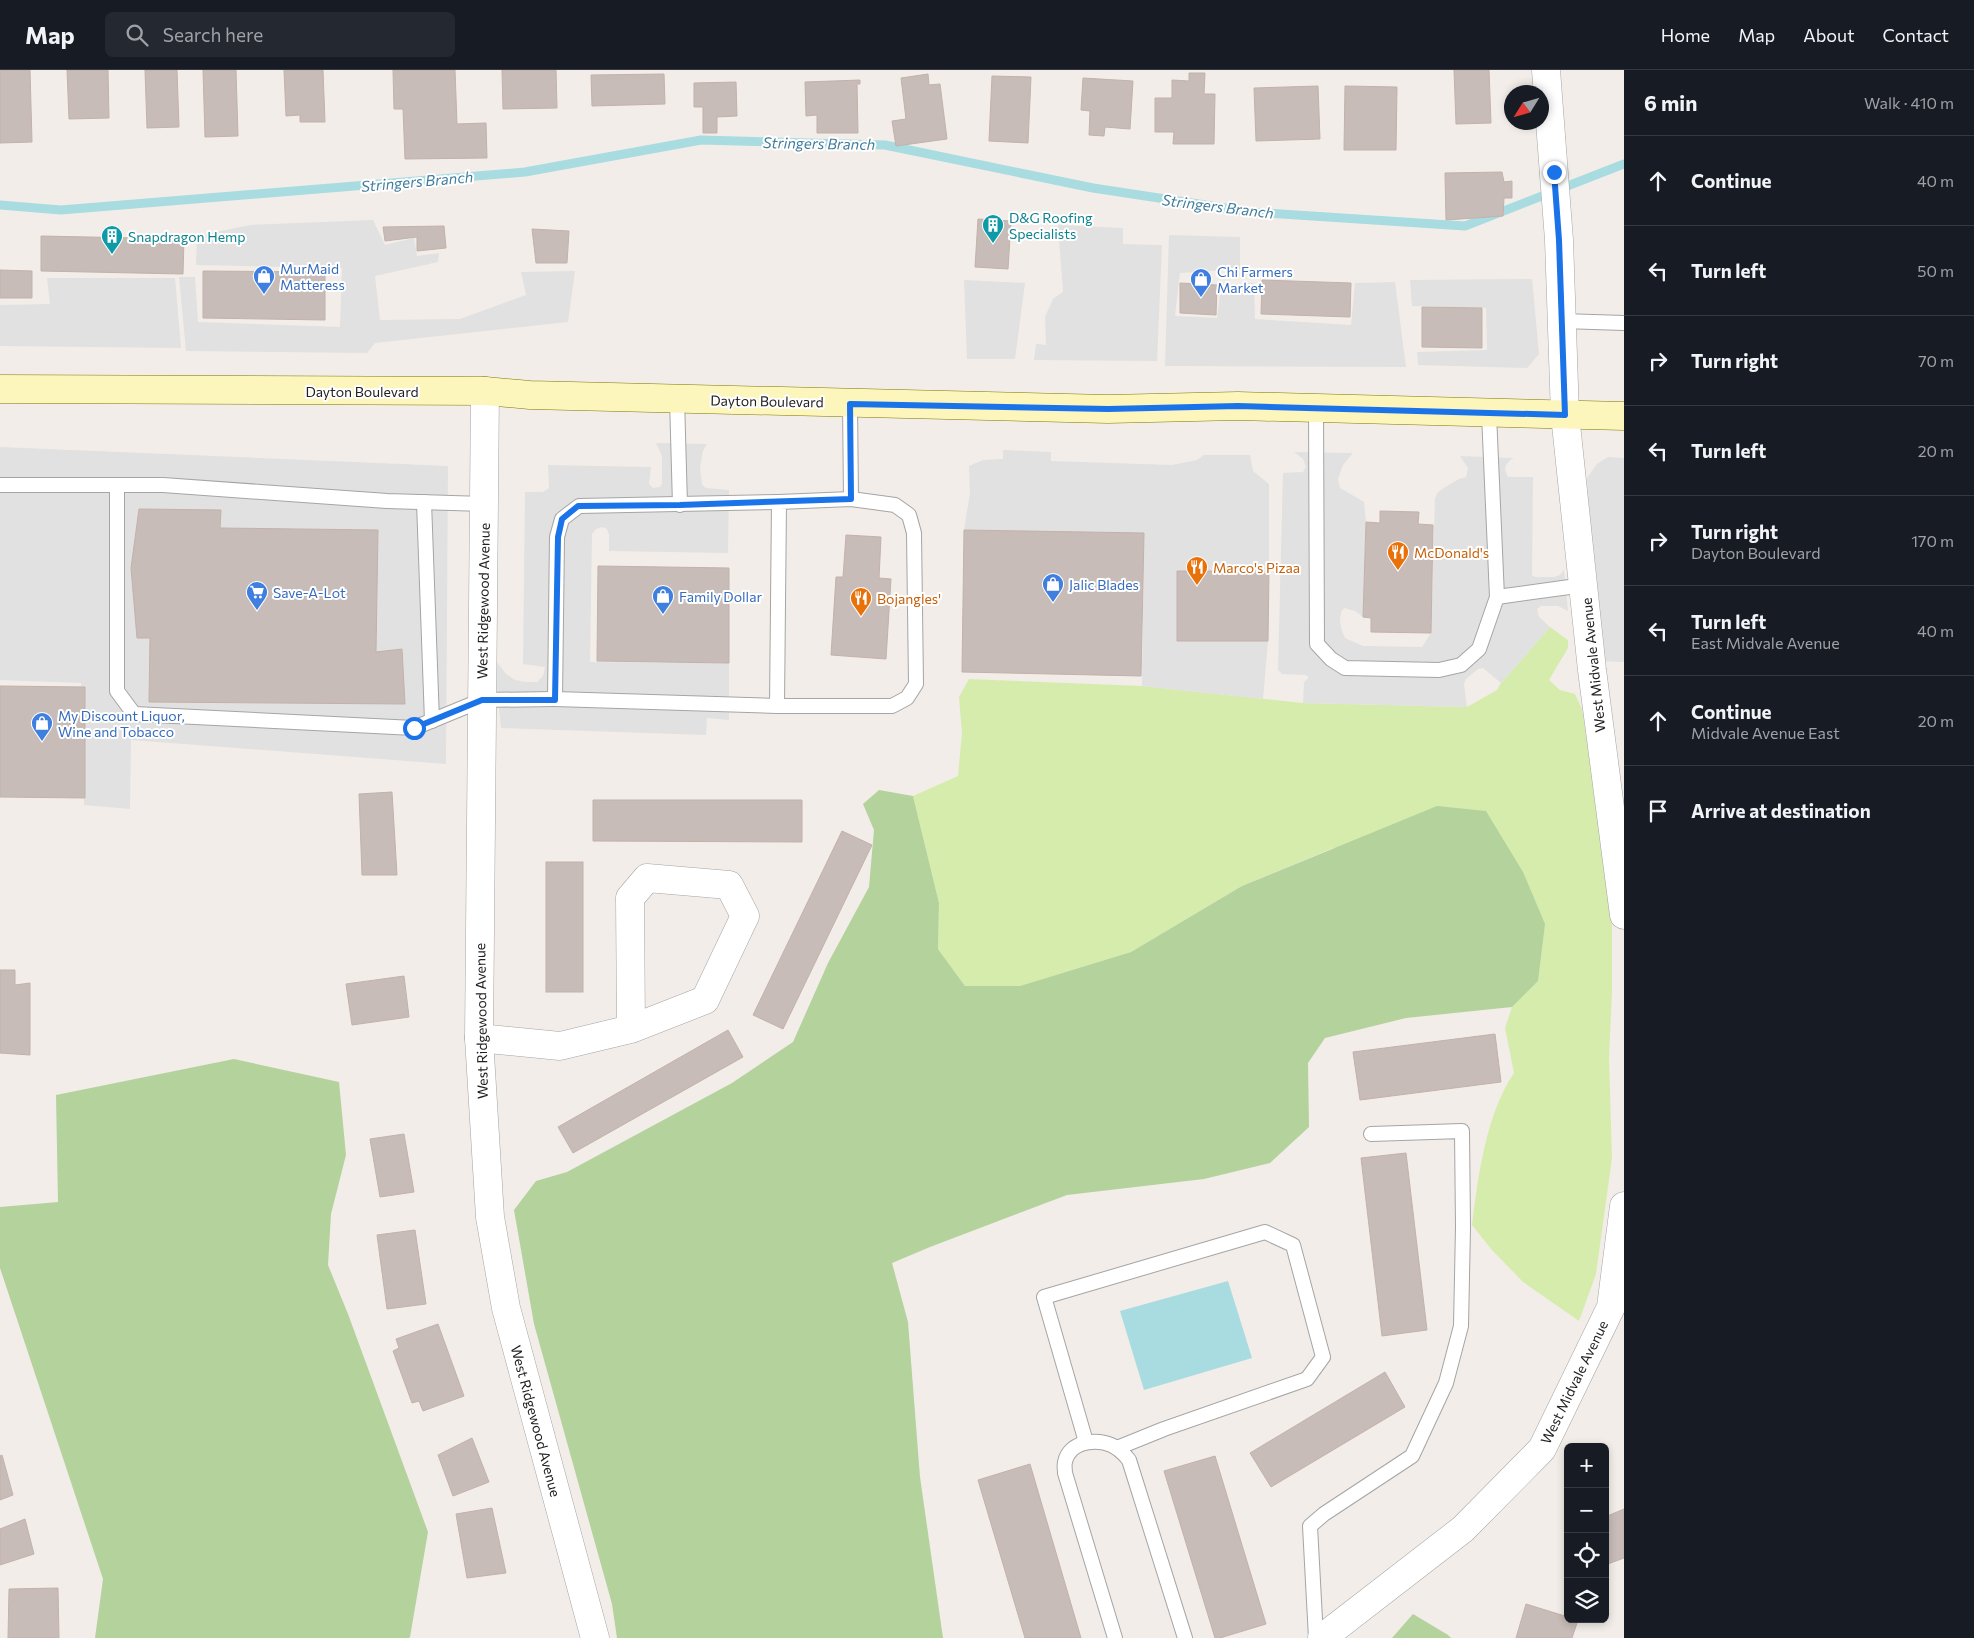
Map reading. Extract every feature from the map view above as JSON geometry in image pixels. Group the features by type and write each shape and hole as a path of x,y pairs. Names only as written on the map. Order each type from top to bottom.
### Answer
{"main road":[{"name":"Dayton Boulevard","path":"0,389 485,391 530,395 850,404 1108,409 1238,406 1624,416"}],"street":[{"name":"West Midvale Avenue","path":"1546,70 1559,240 1565,415 1592,670 1624,915"},
{"name":"West Ridgewood Avenue","path":"485,391 479,1038 490,1216 506,1308 595,1638"},
{"path":"479,1038 560,1046 631,1029 705,1000 745,916 729,885 647,878 630,898 631,1029"},
{"name":"West Midvale Avenue","path":"1322,1638 1463,1529 1542,1449 1611,1307 1624,1206"}],"lane":[{"path":"1562,321 1624,323"},
{"path":"677,399 680,505"},
{"path":"850,404 851,499"},
{"path":"1316,408 1317,644 1331,659 1345,668 1439,670 1462,665 1479,649 1497,597 1489,414"},
{"path":"0,485 163,485 424,502 484,504"},
{"path":"118,485 117,691 134,714 414,728 482,700 777,706 892,706 907,698 916,684 914,533 909,515 895,505 851,499 680,505 578,506 562,519 558,537 555,700"},
{"path":"424,502 432,721"},
{"path":"777,706 779,502"},
{"path":"1497,597 1584,585"},
{"path":"1316,1638 1310,1526 1324,1514 1412,1456 1446,1382 1462,1326 1462,1131 1371,1134"},
{"path":"1086,1442 1044,1297 1265,1232 1293,1245 1323,1358 1307,1379 1164,1429 1117,1448"},
{"path":"1115,1638 1065,1474 1065,1460 1071,1451 1086,1442 1100,1442 1117,1448 1129,1460 1185,1638"}],"green space":[{"path":"1550,627 1568,640 1568,648 1549,680 1560,690 1575,694 1582,709 1612,905 1612,992 1609,1057 1612,1158 1596,1274 1579,1321 1523,1282 1491,1249 1472,1225 1477,1187 1490,1126 1504,1089 1514,1073 1505,1028 1512,1007 1538,981 1333,848 1242,886 1131,952 1020,986 965,986 938,949 939,903 913,796 958,776 962,733 959,697 969,679 1142,686 1303,703 1467,707 1497,690"},
{"path":"879,790 913,796 939,903 938,949 965,986 1020,986 1131,952 1242,886 1437,806 1486,811 1523,872 1545,924 1538,981 1512,1007 1406,1018 1325,1038 1308,1063 1309,1127 1270,1163 1204,1179 1067,1195 892,1263 908,1322 920,1477 943,1638 617,1638 612,1604 534,1324 514,1210 536,1181 567,1172 732,1083 793,1042 828,963 869,887 874,830 863,804"},
{"path":"234,1059 339,1082 346,1155 331,1214 328,1265 348,1314 428,1532 409,1638 95,1638 103,1579 0,1268 0,1207 58,1202 56,1095"},
{"path":"1413,1614 1448,1635 1451,1638 1392,1638"}],"shaded area":[{"path":"373,220 385,245 414,238 417,256 439,253 438,262 375,276 380,320 460,319 526,295 521,272 575,271 568,322 375,343 367,353 186,351 179,277 195,277 198,322 340,327 342,268 196,265 197,236 250,225"},
{"path":"1058,225 1123,228 1123,244 1162,245 1157,361 1034,360 1036,344 1046,345 1045,317 1053,299 1063,292"},
{"path":"1169,235 1240,237 1240,269 1180,273 1175,316 1217,318 1221,285 1254,283 1255,319 1351,325 1355,283 1395,282 1406,367 1165,366"},
{"path":"47,278 175,278 181,348 0,346 0,305 50,304"},
{"path":"1532,279 1539,354 1527,368 1418,365 1417,352 1487,350 1486,308 1412,306 1410,280"},
{"path":"964,280 1025,283 1015,359 967,359"},
{"path":"656,443 707,444 703,451 700,467 702,485 706,488 729,490 728,553 609,551 607,529 602,527 596,529 592,534 590,662 729,663 729,720 707,718 706,735 501,728 494,658 506,674 515,680 525,682 537,682 543,676 545,667 523,664 525,492 543,492 549,488 548,465 651,467 649,484 653,488 660,487 662,484 662,456"},
{"path":"0,447 448,466 446,764 131,740 130,809 84,805 81,683 0,680"},
{"path":"1003,450 1051,452 1051,461 1172,465 1197,460 1204,455 1250,455 1253,471 1269,484 1269,571 1177,571 1177,641 1268,641 1263,699 1142,686 1144,534 964,530 970,493 969,466 983,460 1003,459"},
{"path":"1294,452 1353,453 1343,465 1338,479 1340,488 1364,502 1366,522 1363,617 1355,611 1344,608 1341,612 1340,620 1345,638 1363,646 1422,647 1431,633 1435,498 1438,492 1459,479 1466,477 1468,468 1460,456 1514,458 1506,465 1505,470 1508,477 1533,477 1532,575 1535,577 1554,577 1560,575 1564,570 1568,611 1558,606 1541,606 1537,609 1539,617 1550,627 1501,683 1483,668 1478,669 1466,679 1464,684 1467,707 1303,703 1304,682 1309,677 1305,675 1282,674 1278,670 1283,473 1303,472 1306,467 1303,459"},
{"path":"1608,457 1624,458 1624,662 1599,661 1587,478 1597,464"}],"water":[{"path":"1228,1281 1252,1358 1144,1390 1120,1311"}],"building":[{"path":"0,70 30,70 32,142 0,143"},
{"path":"67,70 108,70 109,118 69,119"},
{"path":"145,70 177,70 179,127 147,128"},
{"path":"203,70 236,70 238,136 205,137"},
{"path":"284,70 323,70 325,122 300,122 300,115 286,116"},
{"path":"393,70 455,70 457,124 486,123 487,158 405,159 403,109 394,109"},
{"path":"502,70 556,70 557,108 503,109"},
{"path":"1454,70 1489,70 1491,123 1456,124"},
{"path":"1189,73 1205,73 1204,94 1215,94 1214,144 1173,144 1174,132 1155,132 1155,98 1172,98 1172,80 1189,81"},
{"path":"664,74 665,104 592,106 591,75"},
{"path":"928,74 929,85 940,84 947,139 896,146 892,121 906,119 901,78"},
{"path":"992,76 1031,77 1028,143 989,141"},
{"path":"1083,78 1133,81 1130,129 1105,127 1104,136 1089,135 1090,111 1081,110"},
{"path":"860,80 860,84 857,84 858,133 817,133 817,115 806,116 805,82"},
{"path":"736,82 737,116 717,117 717,133 703,133 703,107 694,107 694,83"},
{"path":"1318,86 1320,139 1256,141 1254,88"},
{"path":"1345,86 1397,87 1396,150 1344,150"},
{"path":"1502,172 1504,182 1512,181 1512,198 1504,198 1503,216 1446,220 1445,173"},
{"name":"D&G Roofing Specialists","path":"978,219 1011,221 1008,269 975,267"},
{"path":"444,226 446,248 417,251 417,237 385,241 383,227"},
{"path":"532,229 569,231 567,263 536,263"},
{"name":"Snapdragon Hemp","path":"41,236 184,239 183,274 41,271"},
{"path":"0,270 32,271 32,298 0,298"},
{"name":"MurMaid Matteress","path":"203,271 325,272 325,320 203,318"},
{"path":"1262,280 1351,283 1350,317 1261,314"},
{"path":"1180,283 1217,285 1216,315 1180,313"},
{"path":"1422,307 1482,308 1482,348 1422,347"},
{"path":"139,509 221,510 220,528 378,530 376,652 402,649 405,704 149,702 150,638 137,638 131,568"},
{"name":"McDonald's","path":"1380,511 1419,512 1418,524 1433,525 1431,633 1371,632 1371,618 1363,617 1366,522 1380,523"},
{"name":"Jalic Blades","path":"964,530 1144,533 1141,676 962,672"},
{"name":"Bojangles'","path":"846,535 881,537 879,578 891,579 886,659 831,655 836,577 843,577"},
{"name":"Family Dollar","path":"598,566 729,568 729,663 597,661"},
{"path":"1177,571 1269,571 1268,641 1177,641"},
{"name":"My Discount Liquor, Wine and Tobacco","path":"0,686 85,687 85,798 0,797"},
{"path":"392,792 397,875 362,875 359,794"},
{"path":"593,800 802,800 802,842 593,841"},
{"path":"842,831 872,845 783,1029 753,1015"},
{"path":"546,862 583,862 583,992 546,992"},
{"path":"0,970 15,970 15,985 30,983 30,1055 0,1053"},
{"path":"404,976 409,1017 352,1025 346,984"},
{"path":"728,1030 743,1057 573,1153 558,1127"},
{"path":"1495,1034 1501,1082 1360,1100 1353,1052"},
{"path":"404,1134 414,1192 380,1197 370,1139"},
{"path":"1406,1153 1427,1330 1382,1336 1361,1158"},
{"path":"415,1230 426,1304 387,1309 377,1235"},
{"path":"438,1324 464,1396 423,1411 419,1401 412,1403 393,1351 399,1348 396,1339"},
{"path":"1385,1372 1405,1407 1271,1487 1250,1453"},
{"path":"472,1438 489,1482 453,1496 438,1455"},
{"path":"2,1455 13,1495 0,1500 0,1456"},
{"path":"1215,1456 1266,1624 1220,1638 1215,1638 1164,1471"},
{"path":"1030,1464 1081,1638 1025,1638 978,1480"},
{"path":"492,1508 506,1573 467,1578 456,1514"},
{"path":"1624,1509 1624,1558 1609,1564 1609,1533 1609,1515"},
{"path":"25,1519 34,1554 0,1565 0,1529"},
{"path":"58,1588 59,1638 8,1638 9,1589"},
{"path":"1526,1604 1564,1616 1564,1623 1577,1623 1572,1638 1516,1638"}],"waterway":[{"name":"Stringers Branch","path":"0,205 61,210 525,172 701,140 885,145 1093,188 1251,212 1465,226 1624,164"}],"place":[{"name":"D&G Roofing Specialists","path":"993,244"},
{"name":"Snapdragon Hemp","path":"112,255"},
{"name":"MurMaid Matteress","path":"264,295"},
{"name":"Chi Farmers Market","path":"1201,298"},
{"name":"McDonald's","path":"1398,571"},
{"name":"Marco's Pizaa","path":"1197,586"},
{"name":"Jalic Blades","path":"1053,603"},
{"name":"Save-A-Lot","path":"257,611"},
{"name":"Family Dollar","path":"663,615"},
{"name":"Bojangles'","path":"861,617"},
{"name":"My Discount Liquor, Wine and Tobacco","path":"42,742"}],"route":[{"path":"414,728 482,700 555,700 558,537 562,519 578,506 680,505 851,499 850,404 1108,409 1238,406 1565,415 1559,240 1554,172"}]}
